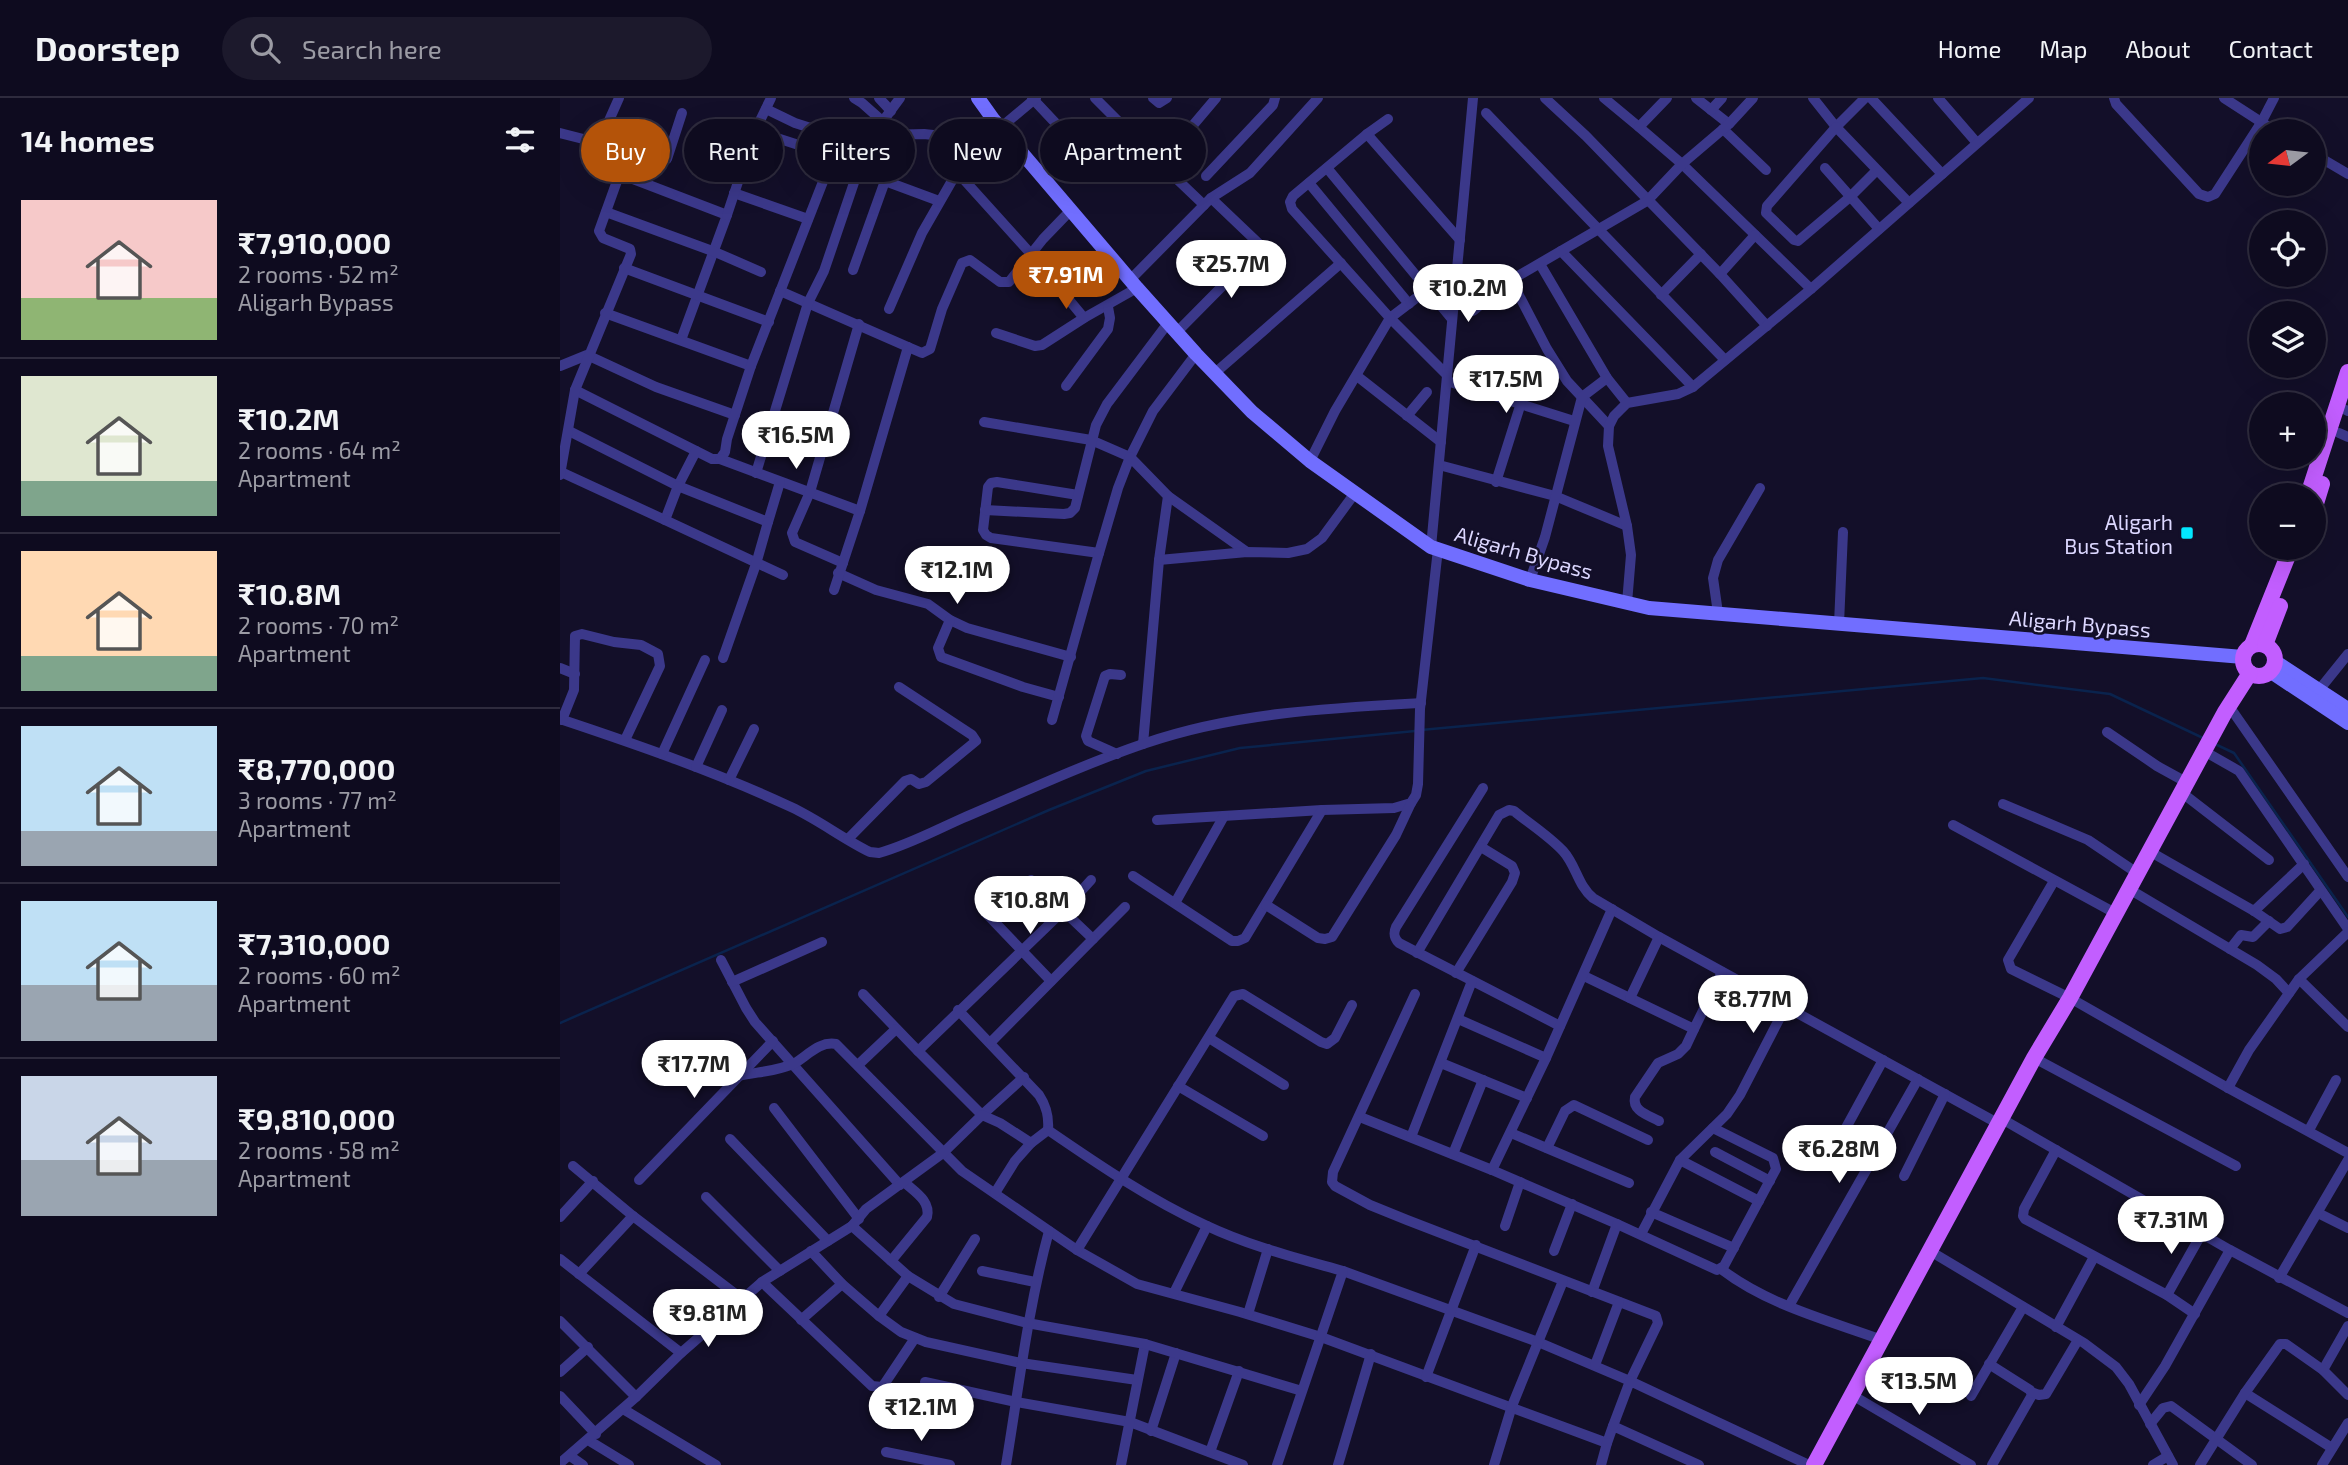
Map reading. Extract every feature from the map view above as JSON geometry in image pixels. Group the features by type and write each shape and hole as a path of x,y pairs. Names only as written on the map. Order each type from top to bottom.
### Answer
{"main road":[{"name":"Aligarh Bypass","path":"978,98 993,119"},
{"name":"Aligarh Bypass","path":"1026,159 1196,354 1252,412 1310,461 1435,548 1530,580 1649,608 1839,624 2253,649"},
{"path":"2312,483 2348,372"},
{"path":"2325,483 2344,435 2347,409"},
{"path":"2253,649 2286,560"},
{"path":"2274,667 2258,677 2244,666 2295,560"},
{"path":"2253,649 2273,652 2274,667 2348,723"},
{"path":"2274,667 2319,690 2348,709"},
{"path":"1811,1465 1852,1395 2227,709 2250,673"}],"street":[{"path":"610,119 619,98"},
{"path":"854,98 880,119"},
{"path":"879,98 891,111"},
{"path":"885,119 900,98"},
{"path":"1095,98 1161,164 1275,259"},
{"path":"1153,98 1159,103 1167,98"},
{"path":"1198,119 1216,98"},
{"path":"1206,176 1273,105 1275,98"},
{"path":"996,333 1042,345 1084,318 1108,307 1134,284 1208,201 1250,173 1318,98"},
{"path":"1266,905 1318,938 1332,937 1396,835 1416,796 1420,706 1435,548 1439,465 1473,98"},
{"path":"1545,98 1586,136 1701,254 1767,326"},
{"path":"1604,98 1682,164 1811,289"},
{"path":"1639,127 1667,98"},
{"path":"1696,98 1712,110 1766,170"},
{"path":"1712,110 1722,98"},
{"path":"1473,311 1511,280 1647,201 1682,164 1726,126 1753,98"},
{"path":"1813,98 1836,127 1909,203"},
{"path":"1865,98 1767,206 1766,213 1798,241 1877,170"},
{"path":"1871,98 1942,174"},
{"path":"1938,98 1977,143"},
{"path":"1627,603 1630,555 1627,526 1608,446 1609,426 1614,416 1627,403 1678,394 1693,387 1811,289 2029,98"},
{"path":"2114,98 2116,104 2199,194 2207,197 2215,194 2249,142"},
{"path":"2224,98 2255,119"},
{"path":"2263,119 2274,98"},
{"path":"1004,119 1034,99 1052,119"},
{"path":"761,119 768,103 797,124"},
{"path":"670,150 682,113"},
{"path":"1486,113 1725,360"},
{"path":"1388,119 1293,196 1290,202 1292,209 1447,378 1574,421"},
{"path":"560,134 581,139"},
{"path":"1367,134 1460,240"},
{"path":"2326,161 2348,174"},
{"path":"1327,168 1452,319"},
{"path":"1825,168 1880,229"},
{"path":"617,182 599,231 600,235 630,249 631,254 587,355 575,390 560,474 783,575"},
{"path":"641,182 727,215"},
{"path":"681,340 715,252 737,182"},
{"path":"720,459 725,452 751,366 823,182"},
{"path":"756,474 808,303 824,271 854,182"},
{"path":"853,270 885,182"},
{"path":"888,182 939,201"},
{"path":"889,309 916,245 951,182"},
{"path":"966,182 1084,318"},
{"path":"1309,183 1409,304"},
{"path":"734,192 808,219"},
{"path":"780,290 922,353 930,349 942,309 962,263 966,260 974,261 1005,284 1070,211"},
{"path":"607,212 761,272"},
{"path":"1720,274 1755,234"},
{"path":"985,510 1070,513 1075,508 1096,425 1107,404 1173,327 1262,246"},
{"path":"1561,251 1693,387"},
{"path":"1661,295 1701,254"},
{"path":"1215,373 1341,263"},
{"path":"1540,264 1607,378 1627,403"},
{"path":"624,268 769,322"},
{"path":"1310,461 1335,411 1390,318 1428,289 1457,275"},
{"path":"1511,280 1567,381 1609,426"},
{"path":"1066,386 1108,329 1108,307"},
{"path":"605,313 751,366"},
{"path":"859,324 823,452 792,538 876,590 928,604 950,620 1006,640 1071,657"},
{"path":"834,590 908,347"},
{"path":"1052,720 1118,488 1130,457 1153,411 1196,354"},
{"path":"560,366 587,355 637,379 735,415"},
{"path":"1357,376 1441,442"},
{"path":"1530,580 1582,397 1607,378"},
{"path":"575,390 712,459 720,459 860,511"},
{"path":"1407,416 1427,392"},
{"path":"560,403 572,407"},
{"path":"1496,482 1521,403"},
{"path":"984,422 1091,440 1130,457 1168,496 1247,552"},
{"path":"769,430 823,452"},
{"path":"569,431 678,486 768,522"},
{"path":"665,520 696,451"},
{"path":"1439,465 1555,496 1627,526"},
{"path":"723,659 756,564 780,482"},
{"path":"1078,495 991,483 988,487 983,530 991,538 1099,553"},
{"path":"1717,613 1713,578 1718,560 1760,488"},
{"path":"1159,560 1247,552 1289,553 1307,549 1322,538 1356,493"},
{"path":"1143,744 1159,560 1168,496"},
{"path":"1839,624 1843,533"},
{"path":"950,620 938,649 941,656 1023,687 1059,697"},
{"path":"625,740 660,666 658,654 641,645 578,634 574,639 574,690 561,719 625,740 791,806 870,852 888,850 1117,754 1188,729 1222,722 1369,706 1420,706"},
{"path":"2319,690 2348,654"},
{"path":"662,754 705,660"},
{"path":"560,668 575,674"},
{"path":"1117,754 1088,741 1086,736 1105,676 1121,675"},
{"path":"848,839 905,781 911,779 919,784 926,782 976,741 972,735 899,687"},
{"path":"2227,709 2348,877"},
{"path":"696,767 722,710"},
{"path":"729,780 754,729"},
{"path":"2108,732 2184,787 2269,860"},
{"path":"2206,747 2239,771 2348,931 2299,979 2249,1050 2228,1088"},
{"path":"1483,788 1394,933 1398,943 1560,1026"},
{"path":"1157,820 1394,808 1411,803"},
{"path":"2004,804 2088,840 2137,873"},
{"path":"1133,876 1232,941 1238,941 1245,938 1322,810"},
{"path":"1417,953 1499,815 1509,810 1514,811 1562,850 1586,892 1612,909 1945,1094 2056,1150 2279,1278 2348,1313"},
{"path":"1175,903 1224,816"},
{"path":"1953,825 2115,913"},
{"path":"1456,973 1515,873 1512,866 1481,847"},
{"path":"2149,851 2255,911 2280,929 2287,928 2320,891"},
{"path":"2255,911 2304,864"},
{"path":"1031,880 1093,939"},
{"path":"918,1051 1063,911 1091,880"},
{"path":"2054,881 2008,960 2011,969 2070,998 2348,1153"},
{"path":"2129,889 2230,949 2276,979 2289,993"},
{"path":"991,1042 1125,907"},
{"path":"1492,1170 1584,976 1612,909"},
{"path":"985,912 1051,981"},
{"path":"2230,949 2241,934 2253,937 2269,921"},
{"path":"1630,998 1659,937"},
{"path":"733,982 822,942"},
{"path":"721,960 751,1015 902,1183 925,1202 928,1212 891,1261"},
{"path":"1659,1121 1636,1108 1635,1097 1658,1063 1678,1054 1686,1046 1722,972"},
{"path":"1584,976 1694,1029"},
{"path":"2299,979 2348,1027"},
{"path":"1411,1136 1472,981"},
{"path":"863,994 982,1115 1031,1143"},
{"path":"1077,1250 1234,996 1243,994 1327,1044 1335,1038 1352,1005"},
{"path":"1415,995 1333,1172 1332,1182 1370,1205 1656,1316 1658,1323 1630,1381 1601,1465"},
{"path":"1641,1234 1680,1160 1690,1147 1727,1114 1740,1095 1786,1006"},
{"path":"958,1010 1024,1077 1046,1105 1049,1119 1048,1130 1031,1143 1015,1161 995,1193"},
{"path":"1458,1019 1546,1058"},
{"path":"858,1065 896,1029"},
{"path":"1209,1038 1284,1085"},
{"path":"639,1181 773,1041"},
{"path":"739,1076 793,1064 822,1045 829,1042 836,1044 962,1171 1077,1250 1137,1284 1321,1337 1607,1443"},
{"path":"2034,1058 2236,1166"},
{"path":"1830,1157 1883,1060"},
{"path":"1441,1063 1527,1098"},
{"path":"565,1460 762,1282 855,1223 866,1209 943,1153 1024,1077"},
{"path":"1788,1306 1918,1079"},
{"path":"1453,1154 1483,1080"},
{"path":"2309,1130 2336,1080"},
{"path":"1178,1086 1263,1136"},
{"path":"1904,1176 1945,1094"},
{"path":"1547,1149 1565,1111 1574,1105 1648,1140"},
{"path":"774,1108 855,1223 908,1276 939,1297 971,1309 1027,1323 1146,1344 1301,1391"},
{"path":"1360,1117 1572,1204 1717,1270 1721,1269 1756,1293 1882,1340"},
{"path":"1713,1128 1773,1158 1776,1169 1721,1269"},
{"path":"1048,1130 1122,1180 1207,1226 1268,1249 1343,1271 1538,1342 1595,1365 1811,1465"},
{"path":"1511,1133 1629,1183"},
{"path":"730,1139 828,1241"},
{"path":"2056,1150 2024,1209 2025,1219 2167,1295 2195,1314"},
{"path":"1714,1152 1770,1181"},
{"path":"1680,1160 1759,1201"},
{"path":"2279,1278 2348,1160"},
{"path":"573,1166 633,1216 742,1299"},
{"path":"560,1217 593,1181"},
{"path":"1505,1226 1520,1182"},
{"path":"706,1197 780,1270"},
{"path":"1554,1251 1572,1204"},
{"path":"1651,1212 1734,1248"},
{"path":"2318,1213 2348,1228"},
{"path":"579,1274 633,1216"},
{"path":"1592,1292 1617,1224"},
{"path":"1174,1293 1207,1226"},
{"path":"1006,1465 1027,1323 1049,1231"},
{"path":"2167,1295 2202,1233"},
{"path":"939,1297 975,1239"},
{"path":"1426,1377 1476,1245"},
{"path":"1248,1314 1268,1249"},
{"path":"811,1251 842,1284 880,1316 901,1332 915,1338 1021,1363 1137,1380"},
{"path":"1930,1251 2078,1340 2116,1367 2129,1384 2170,1461 2154,1465"},
{"path":"2139,1405 2230,1251"},
{"path":"2056,1327 2094,1257"},
{"path":"560,1259 681,1353"},
{"path":"982,1271 1035,1282"},
{"path":"1277,1465 1343,1271"},
{"path":"880,1316 908,1276"},
{"path":"1494,1465 1512,1406 1563,1281"},
{"path":"762,1282 876,1388 886,1383 915,1338"},
{"path":"801,1320 842,1284"},
{"path":"1595,1365 1619,1302"},
{"path":"1971,1396 2023,1307"},
{"path":"560,1321 636,1397"},
{"path":"2323,1370 2348,1326"},
{"path":"1989,1364 2031,1392 2043,1395 2049,1391 2078,1340"},
{"path":"1121,1465 1146,1344"},
{"path":"2200,1465 2245,1393 2280,1344 2286,1344 2323,1370 2348,1395"},
{"path":"560,1372 588,1347"},
{"path":"1151,1431 1176,1353"},
{"path":"1338,1465 1371,1354"},
{"path":"1210,1452 1239,1371"},
{"path":"925,1382 1016,1402 1130,1422 1243,1465"},
{"path":"1992,1465 2031,1398 2031,1392"},
{"path":"2245,1393 2332,1448"},
{"path":"1852,1395 1971,1465"},
{"path":"560,1396 592,1437 629,1465"},
{"path":"2150,1424 2165,1406 2171,1406 2252,1465"},
{"path":"623,1409 716,1465"},
{"path":"2322,1465 2348,1423"},
{"path":"1613,1426 1699,1465"},
{"path":"886,1452 950,1465"},
{"path":"565,1460 583,1465"}],"waterway":[{"path":"1421,730 1983,678 2110,694 2203,738"},
{"path":"560,1023 1049,810 1146,771 1240,748 1415,731"},
{"path":"2215,744 2234,753 2348,917"}],"place":[{"name":"Aligarh Bus Station","path":"2187,533"}]}
